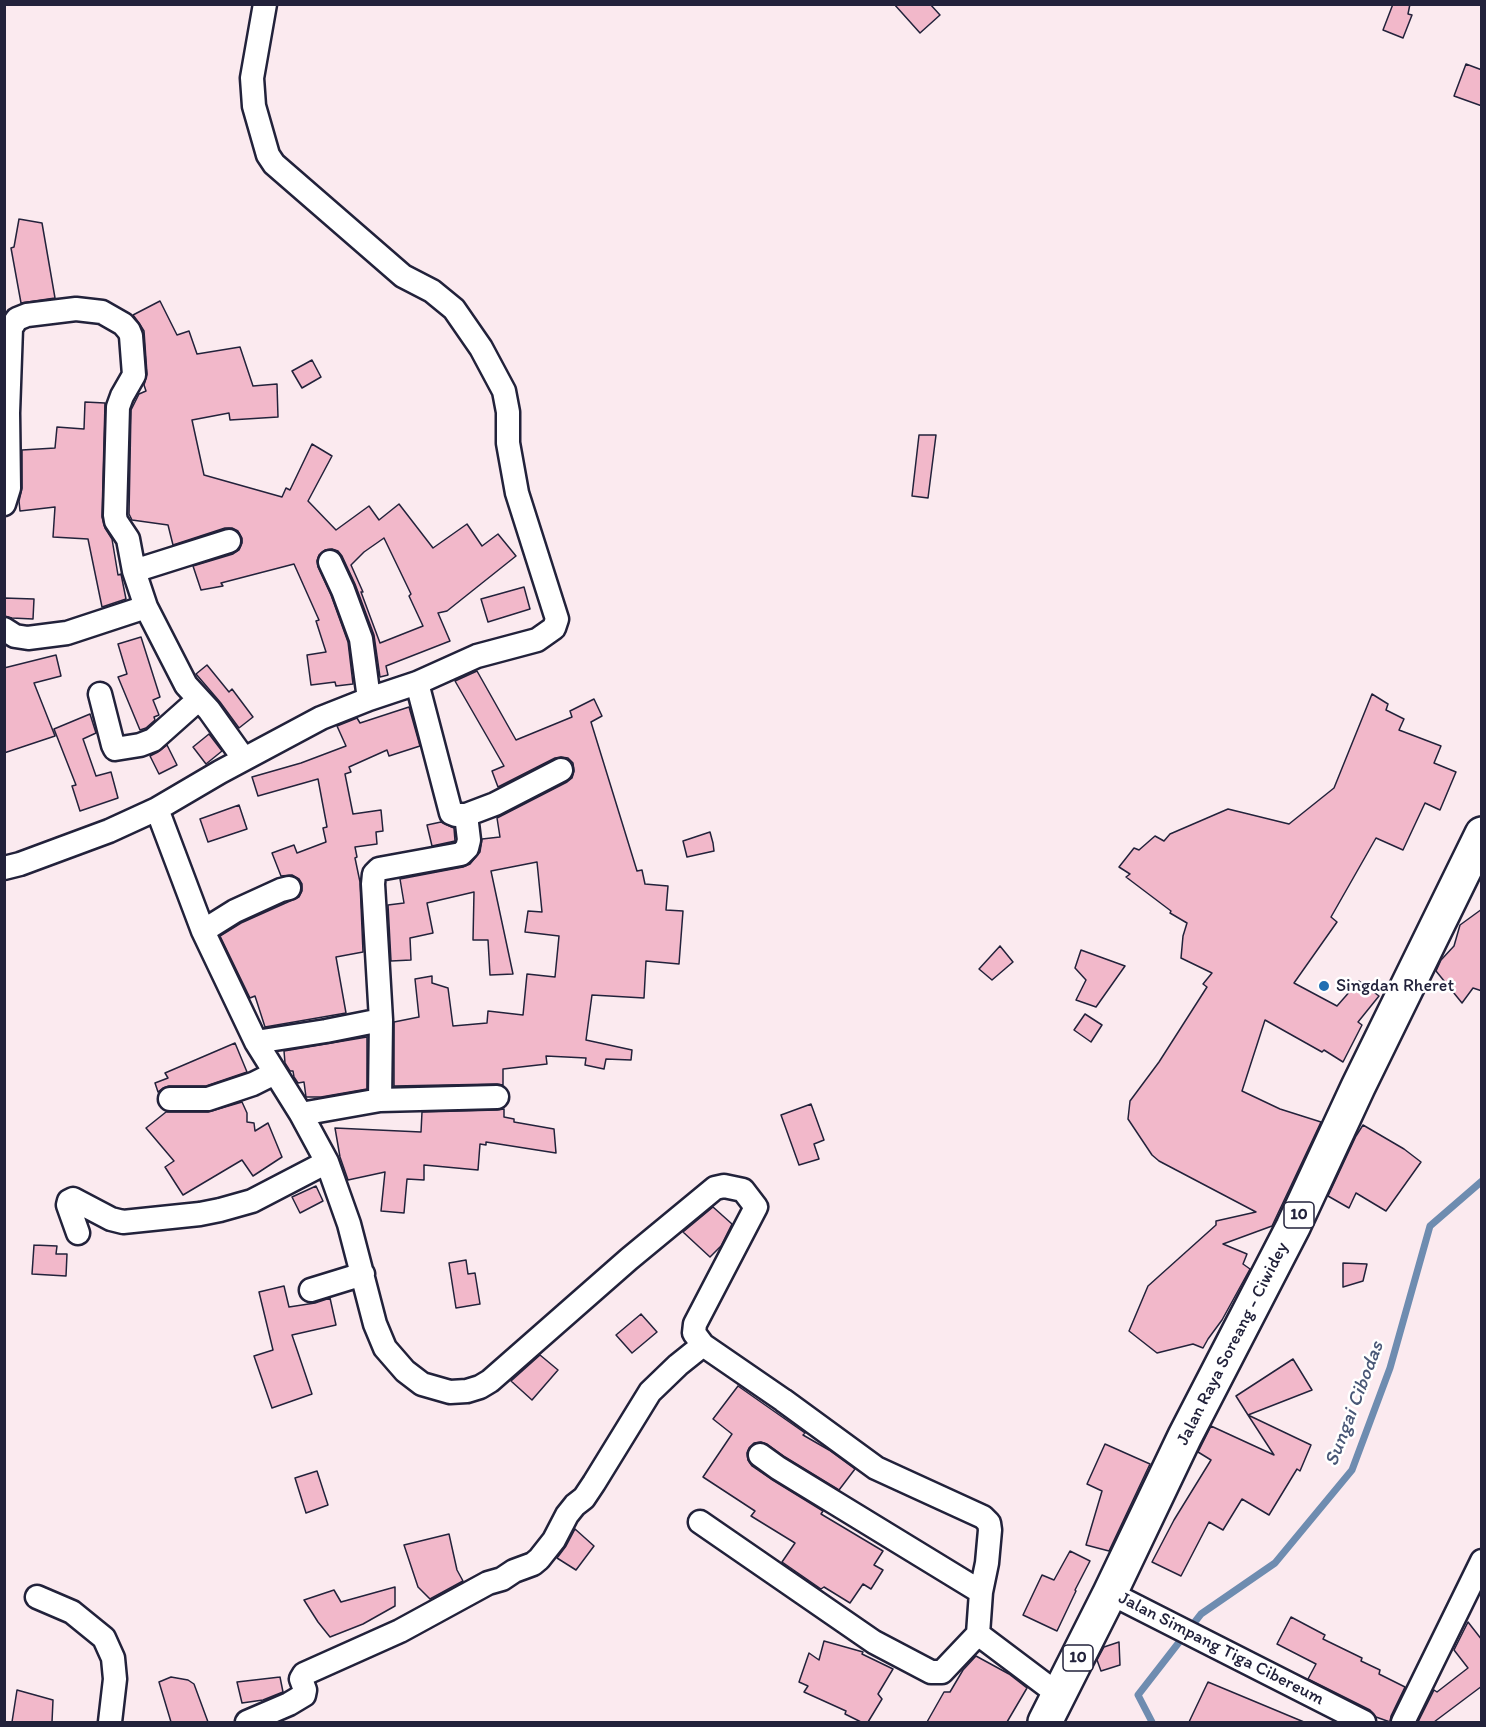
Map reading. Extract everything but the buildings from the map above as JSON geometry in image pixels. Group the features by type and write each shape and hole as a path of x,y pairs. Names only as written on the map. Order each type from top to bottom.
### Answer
{"highway":[{"name":"Jalan Raya Soreang - Ciwidey","path":"1052,1709 1185,1436 1293,1227 1367,1068 1482,834"}],"street":[{"path":"4,868 109,831 157,809 321,718 417,683 477,656 537,640 554,628 556,619 517,493 508,443 508,412 504,391 481,348 454,309 432,291 403,276 274,164 268,155 254,106 252,78 266,4"},
{"path":"4,504 9,488 8,413 11,328 17,319 27,315 76,309 102,312 123,324 131,336 134,375 118,406 115,515 119,527 128,539 134,571 146,607 186,685 200,699 244,759"},
{"path":"134,571 230,541"},
{"path":"330,562 361,639 369,699"},
{"path":"4,629 15,636 28,638 67,633 146,607"},
{"path":"417,683 451,813 466,815 495,804 561,770"},
{"path":"100,694 116,749 153,740 200,699"},
{"path":"157,809 203,931 256,1042 301,1114 327,1162 349,1224 375,1324 385,1348 405,1371 422,1384 450,1392 467,1391 480,1387 490,1381 629,1259 715,1188 724,1186 744,1190 756,1207 695,1323 694,1333 703,1345 876,1468 983,1517 989,1523 987,1563 981,1592 978,1634 942,1672 931,1672 874,1642 700,1522"},
{"path":"380,1100 381,1020 374,874 380,869 461,854 467,849 469,840 466,815"},
{"path":"203,931 235,911 289,888"},
{"path":"256,1042 381,1020"},
{"path":"170,1099 208,1099 253,1084 275,1073"},
{"path":"301,1114 380,1100 497,1097"},
{"path":"78,1233 68,1205 73,1199 111,1219 123,1222 206,1213 252,1201 327,1162"},
{"path":"311,1290 363,1274"},
{"path":"247,1722 304,1695 301,1679 304,1674 399,1631 488,1582 502,1580 514,1571 539,1559 554,1540 567,1515 575,1504 584,1498 594,1483 650,1392 703,1345"},
{"path":"760,1455 981,1592"},
{"path":"1403,1722 1482,1561"},
{"name":"Jalan Simpang Tiga Cibereum","path":"1110,1593 1364,1722"},
{"path":"37,1597 72,1612 104,1638 113,1659 115,1679 110,1722"},
{"path":"978,1634 1052,1709"}],"waterway":[{"name":"Sungai Cibodas","path":"1152,1722 1138,1695 1201,1614 1275,1563 1352,1470 1390,1368 1430,1226 1482,1181"}],"place":[{"name":"Singdan Rheret","path":"1324,986"}]}
